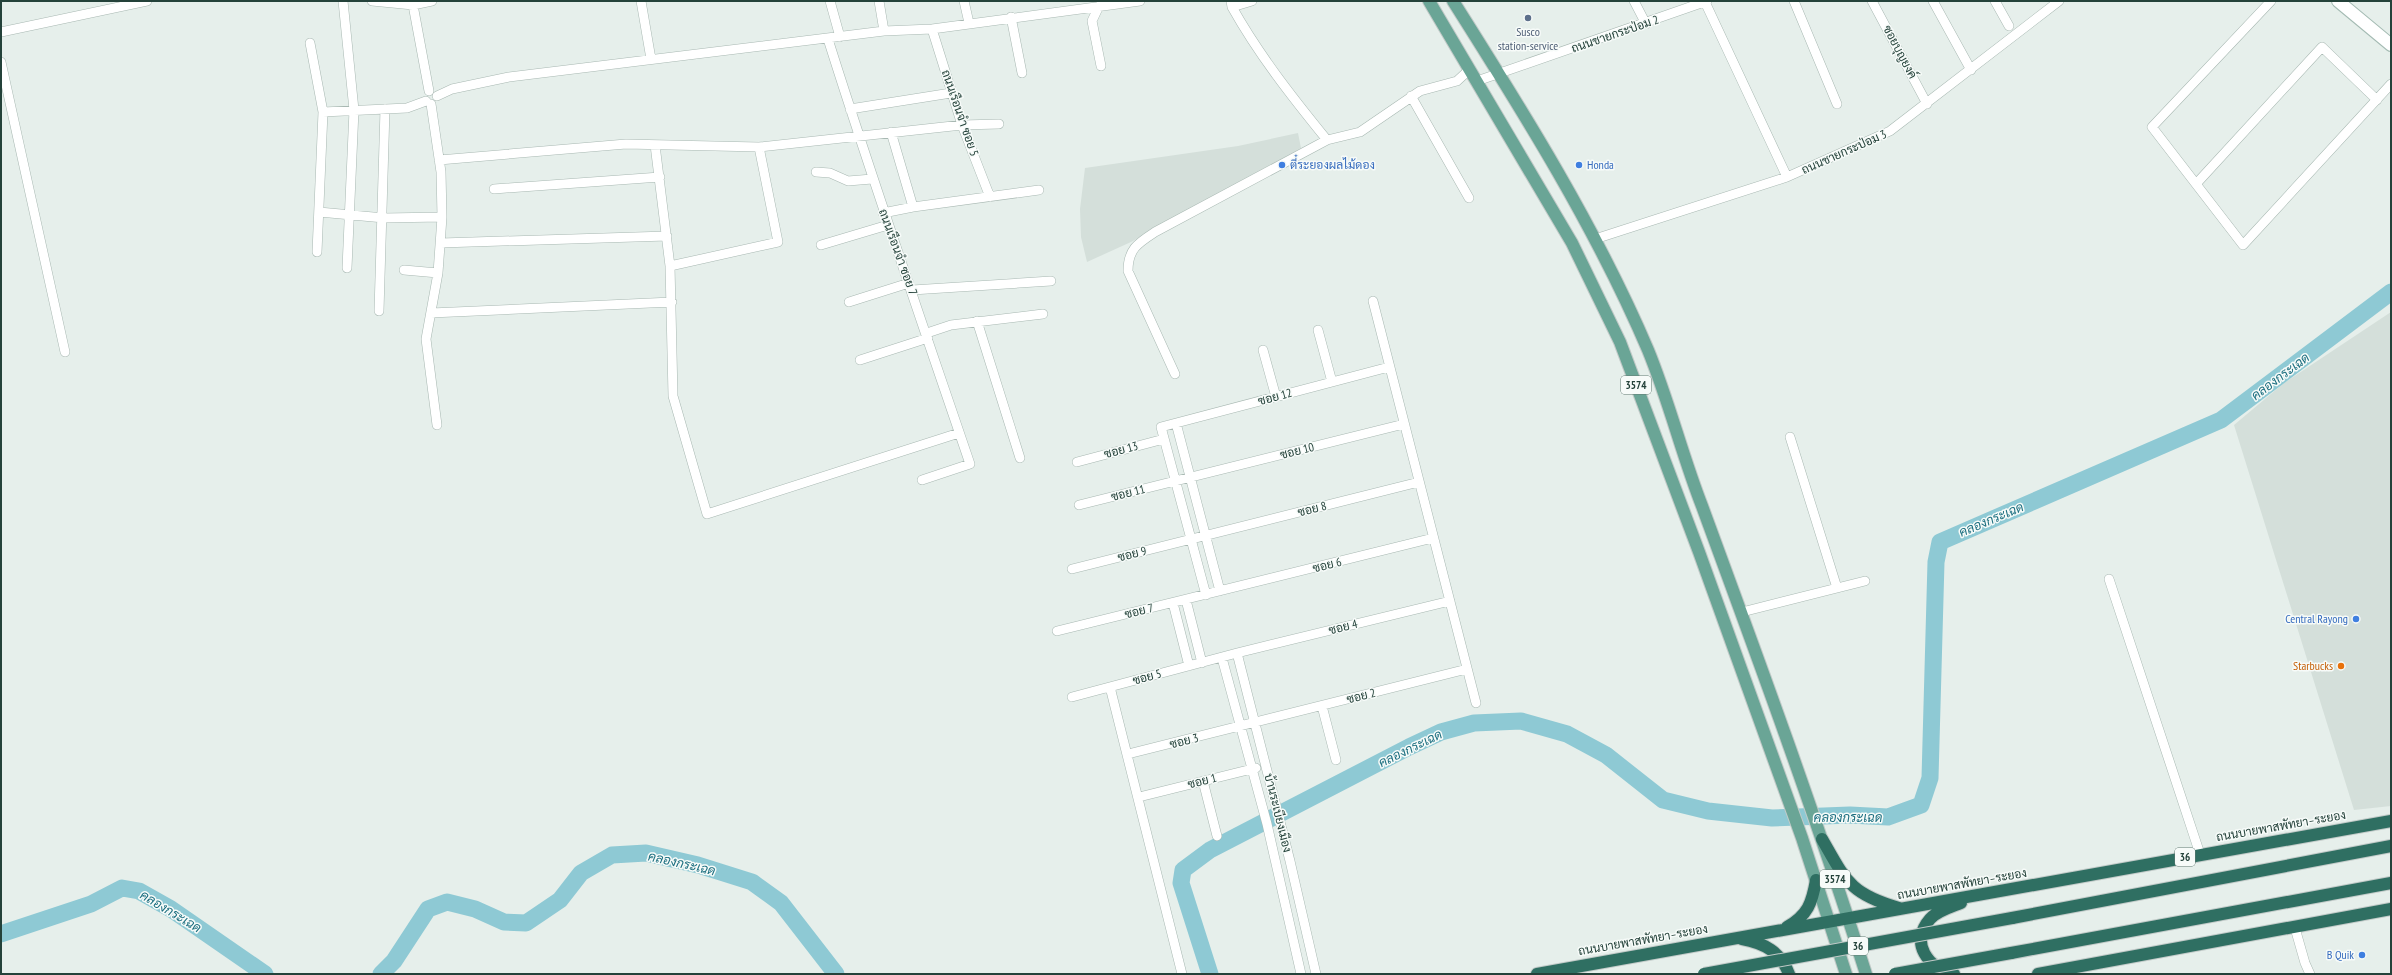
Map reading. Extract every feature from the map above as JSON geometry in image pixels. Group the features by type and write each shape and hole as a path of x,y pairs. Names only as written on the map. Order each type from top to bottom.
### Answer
{"highway":[{"name":"ถนนบายพาสพัทยา–ระยอง","path":"1537,974 2391,821"},
{"path":"1821,834 1845,880 1856,891 1870,898 1901,908"},
{"name":"36","path":"1704,974 2012,918 2391,846"},
{"path":"1782,929 1797,921 1807,911 1813,898 1816,880"},
{"path":"1895,974 2391,883"},
{"path":"1954,974 1943,971 1933,965 1928,959 1923,951 1923,931 1931,918 1980,895"},
{"path":"2038,974 2295,928 2391,909"},
{"path":"1735,938 1766,945 1776,953 1789,974"}],"main road":[{"name":"3574","path":"1429,1 1572,243 1620,342 1699,552 1802,838 1846,974"},
{"name":"3574","path":"1453,1 1498,73 1595,239 1648,351 1701,504 1808,794 1866,974"}],"street":[{"path":"1,32 147,1"},
{"path":"344,1 354,110 347,268"},
{"path":"372,1 412,5 432,1"},
{"path":"641,1 651,59"},
{"path":"830,1 840,37"},
{"path":"878,1 884,31"},
{"path":"964,1 969,23"},
{"path":"437,425 426,346 427,330 438,273 441,243 442,181 428,103 425,94 508,77 884,31 932,29 1011,17 1140,1"},
{"path":"1252,1 1231,4 1251,41 1283,86 1326,140"},
{"path":"1634,1 1646,24"},
{"path":"1706,1 1787,177"},
{"name":"ถนนชายกระป่อม 2","path":"1477,81 1646,24 1706,1"},
{"path":"1794,1 1837,104"},
{"name":"ซอยบุญยงค์","path":"1872,1 1927,104"},
{"path":"1933,1 1971,70"},
{"path":"1994,1 2009,26"},
{"name":"ถนนชายกระป่อม 3","path":"1595,239 1787,177 1890,131 2059,1"},
{"path":"2271,1 2152,127 2243,245 2391,84"},
{"path":"2338,1 2391,45"},
{"path":"412,5 433,93"},
{"path":"1099,6 1092,21 1101,66"},
{"path":"1011,17 1022,73"},
{"name":"ถนนเรือนจำ ซอย 5","path":"932,29 962,125 990,197"},
{"name":"ถนนเรือนจำ ซอย 7","path":"828,39 883,213 927,336 970,464 922,480"},
{"path":"310,43 323,112 317,252"},
{"path":"2196,184 2322,47 2377,100"},
{"path":"1,62 64,352"},
{"path":"1175,374 1128,271 1128,259 1137,244 1155,232 1326,140 1360,132 1411,96 1420,91 1457,80 1470,69"},
{"path":"850,108 951,93"},
{"path":"1411,96 1469,198"},
{"path":"323,112 407,108 428,103"},
{"path":"379,311 384,218 385,109"},
{"path":"439,160 626,144 759,147 962,125 999,124"},
{"path":"891,132 913,206"},
{"path":"655,145 670,266 673,396 707,514 959,433"},
{"path":"670,266 778,242 759,147"},
{"path":"816,172 830,173 848,181 872,179"},
{"path":"494,189 660,176"},
{"path":"883,213 913,206 1039,190"},
{"path":"319,212 349,216 384,218 442,217"},
{"path":"821,245 888,225"},
{"path":"441,243 667,236"},
{"path":"404,270 438,273"},
{"path":"849,302 910,287 1051,281"},
{"path":"1373,301 1476,703"},
{"path":"431,313 672,302"},
{"path":"860,360 927,336 952,325 1043,314"},
{"path":"977,321 1020,458"},
{"path":"1318,330 1332,382"},
{"path":"1263,350 1276,397"},
{"name":"ซอย 12","path":"1164,439 1161,427 1389,367"},
{"path":"1176,423 1220,591"},
{"name":"ซอย 10","path":"1176,481 1404,424"},
{"path":"1790,438 1836,588"},
{"path":"1164,439 1206,595"},
{"name":"ซอย 13","path":"1077,462 1164,439"},
{"name":"ซอย 11","path":"1079,505 1176,481"},
{"name":"ซอย 8","path":"1192,539 1419,482"},
{"name":"ซอย 6","path":"1220,591 1433,538"},
{"name":"ซอย 9","path":"1072,569 1192,539"},
{"path":"2109,579 2200,854"},
{"path":"1742,612 1865,581"},
{"name":"ซอย 7","path":"1057,631 1220,591"},
{"path":"1186,600 1202,663"},
{"name":"ซอย 4","path":"1222,658 1237,653 1450,601"},
{"path":"1172,603 1189,666"},
{"name":"บ้านระเบียงเมือง","path":"1237,653 1280,820 1316,974"},
{"name":"ซอย 5","path":"1072,697 1222,658"},
{"name":"บ้านระเบียงเมือง","path":"1222,658 1267,824 1301,974"},
{"name":"ซอย 2","path":"1254,723 1467,669"},
{"path":"1110,687 1139,797 1182,974"},
{"path":"1322,706 1336,760"},
{"name":"ซอย 3","path":"1128,754 1254,723"},
{"name":"ซอย 1","path":"1139,797 1265,766"},
{"path":"1203,781 1217,836"},
{"path":"1267,824 1280,820"},
{"path":"1277,864 1290,861"},
{"path":"2295,928 2305,963 2310,974"}],"shaded area":[{"path":"1298,133 1301,148 1131,242 1087,262 1081,237 1080,209 1085,168 1238,146"},
{"path":"2391,312 2391,806 2354,810 2234,425 2284,383"}],"waterway":[{"name":"คลองกระเฉด","path":"1210,974 1181,883 1183,870 1210,850 1409,747 1441,732 1474,723 1521,721 1567,734 1606,755 1663,800 1708,811 1772,818 1850,815 1888,817 1921,805 1930,778 1936,562 1940,542 2221,420 2391,292"},
{"name":"คลองกระเฉด","path":"381,974 394,961 428,909 447,902 475,909 504,922 526,923 560,900 581,873 612,855 646,853 698,865 752,882 781,903 836,974"},
{"name":"คลองกระเฉด","path":"1,934 91,904 122,888 139,891 171,909 265,974"}],"place":[{"name":"Susco station-service","path":"1528,18"},
{"name":"ตี๋ระยองผลไม้ดอง","path":"1282,165"},
{"name":"Honda","path":"1579,165"},
{"name":"Central Rayong","path":"2356,619"},
{"name":"Starbucks","path":"2341,666"},
{"name":"B Quik","path":"2362,955"}]}
